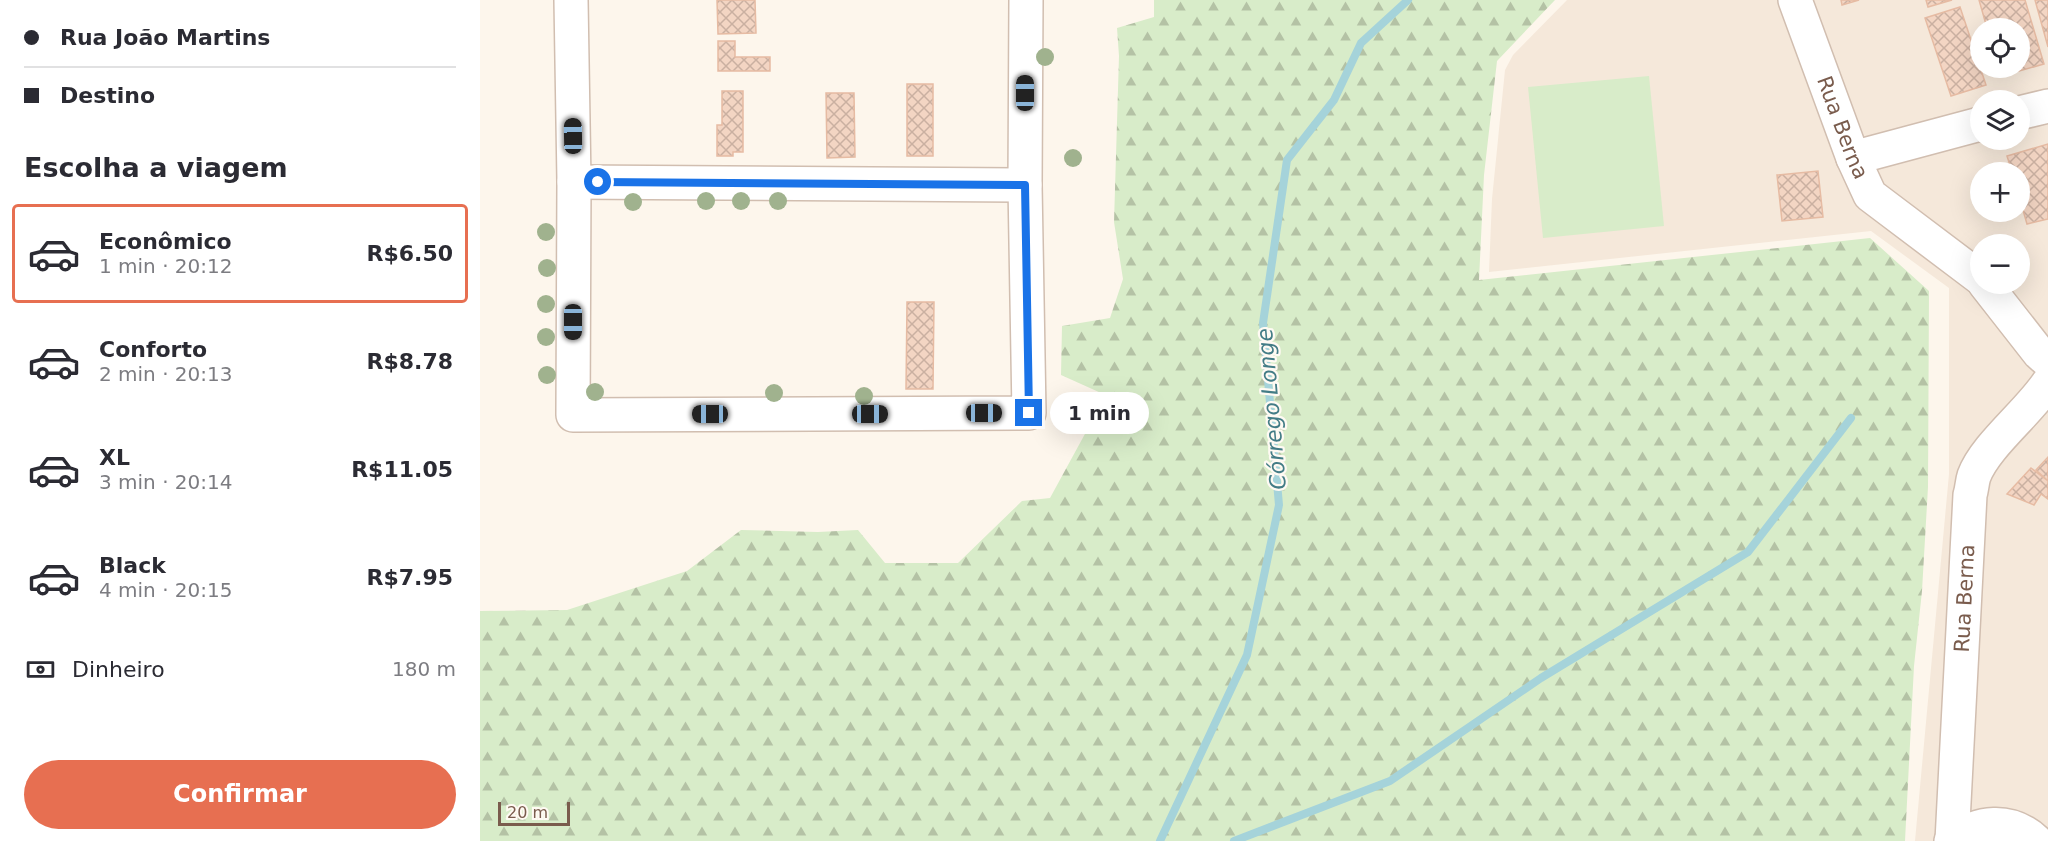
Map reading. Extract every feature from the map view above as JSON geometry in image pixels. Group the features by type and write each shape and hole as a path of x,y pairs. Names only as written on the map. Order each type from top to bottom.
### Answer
{"street":[{"path":"571,0 574,182 573,415 1029,413 1025,185 1026,0"},
{"name":"Rua Berna","path":"1795,0 1853,158 1870,195 1970,270"},
{"path":"2030,110 2048,106"},
{"path":"1853,158 1970,127"},
{"path":"574,182 1025,185"},
{"path":"1993,294 2039,353 2048,361"},
{"name":"Rua Berna","path":"1952,841 1970,495 1974,477 1982,460 2040,396 2048,383"},
{"name":"Rua Berna","path":"1952,841 1965,831 1980,825 1997,824 2013,827 2029,834 2036,841"}],"shaded area":[{"path":"1567,0 2048,0 2048,841 1915,841 1949,474 1949,288 1871,231 1489,272 1492,199 1505,70 1513,55"}],"green space":[{"path":"1154,0 1555,0 1497,61 1484,175 1479,280 1870,238 1929,291 1928,487 1922,591 1914,666 1905,841 480,841 480,611 567,610 687,571 741,530 818,532 858,530 885,563 958,563 1022,501 1050,498 1086,432 1101,393 1061,375 1062,326 1110,318 1123,279 1114,222 1119,56 1117,28 1154,17"},
{"path":"1649,76 1664,226 1543,238 1528,87"}],"building":[{"path":"717,0 755,0 756,33 718,34"},
{"path":"1841,0 1859,0 1842,5"},
{"path":"1926,0 1952,0 1928,7"},
{"path":"1979,0 2025,0 2044,64 2030,68 2030,18 1984,18"},
{"path":"2035,0 2048,0 2048,47"},
{"path":"1960,7 1970,37 1970,78 1984,78 1986,85 1951,96 1925,18"},
{"path":"718,41 735,41 735,57 770,57 770,71 718,71"},
{"path":"907,84 933,84 933,156 907,156"},
{"path":"722,91 743,91 743,152 733,152 733,156 717,156 717,125 722,125"},
{"path":"826,93 854,93 855,157 827,158"},
{"path":"2048,144 2048,219 2027,224 2026,222 2030,222 2030,162 2009,162 2007,156"},
{"path":"1818,171 1823,217 1782,221 1777,175"},
{"path":"907,302 934,302 933,389 906,389"},
{"path":"2048,457 2048,481 2036,470"},
{"path":"2031,468 2048,481 2048,499 2041,494 2034,505 2007,494"}],"waterway":[{"name":"Córrego Longe","path":"1160,841 1247,655 1279,505 1263,323 1287,160 1334,100 1361,43 1408,0"},
{"path":"1234,841 1390,781 1541,678 1748,552 1851,418"}],"route":[{"path":"598,182 1025,185 1029,413"}]}
